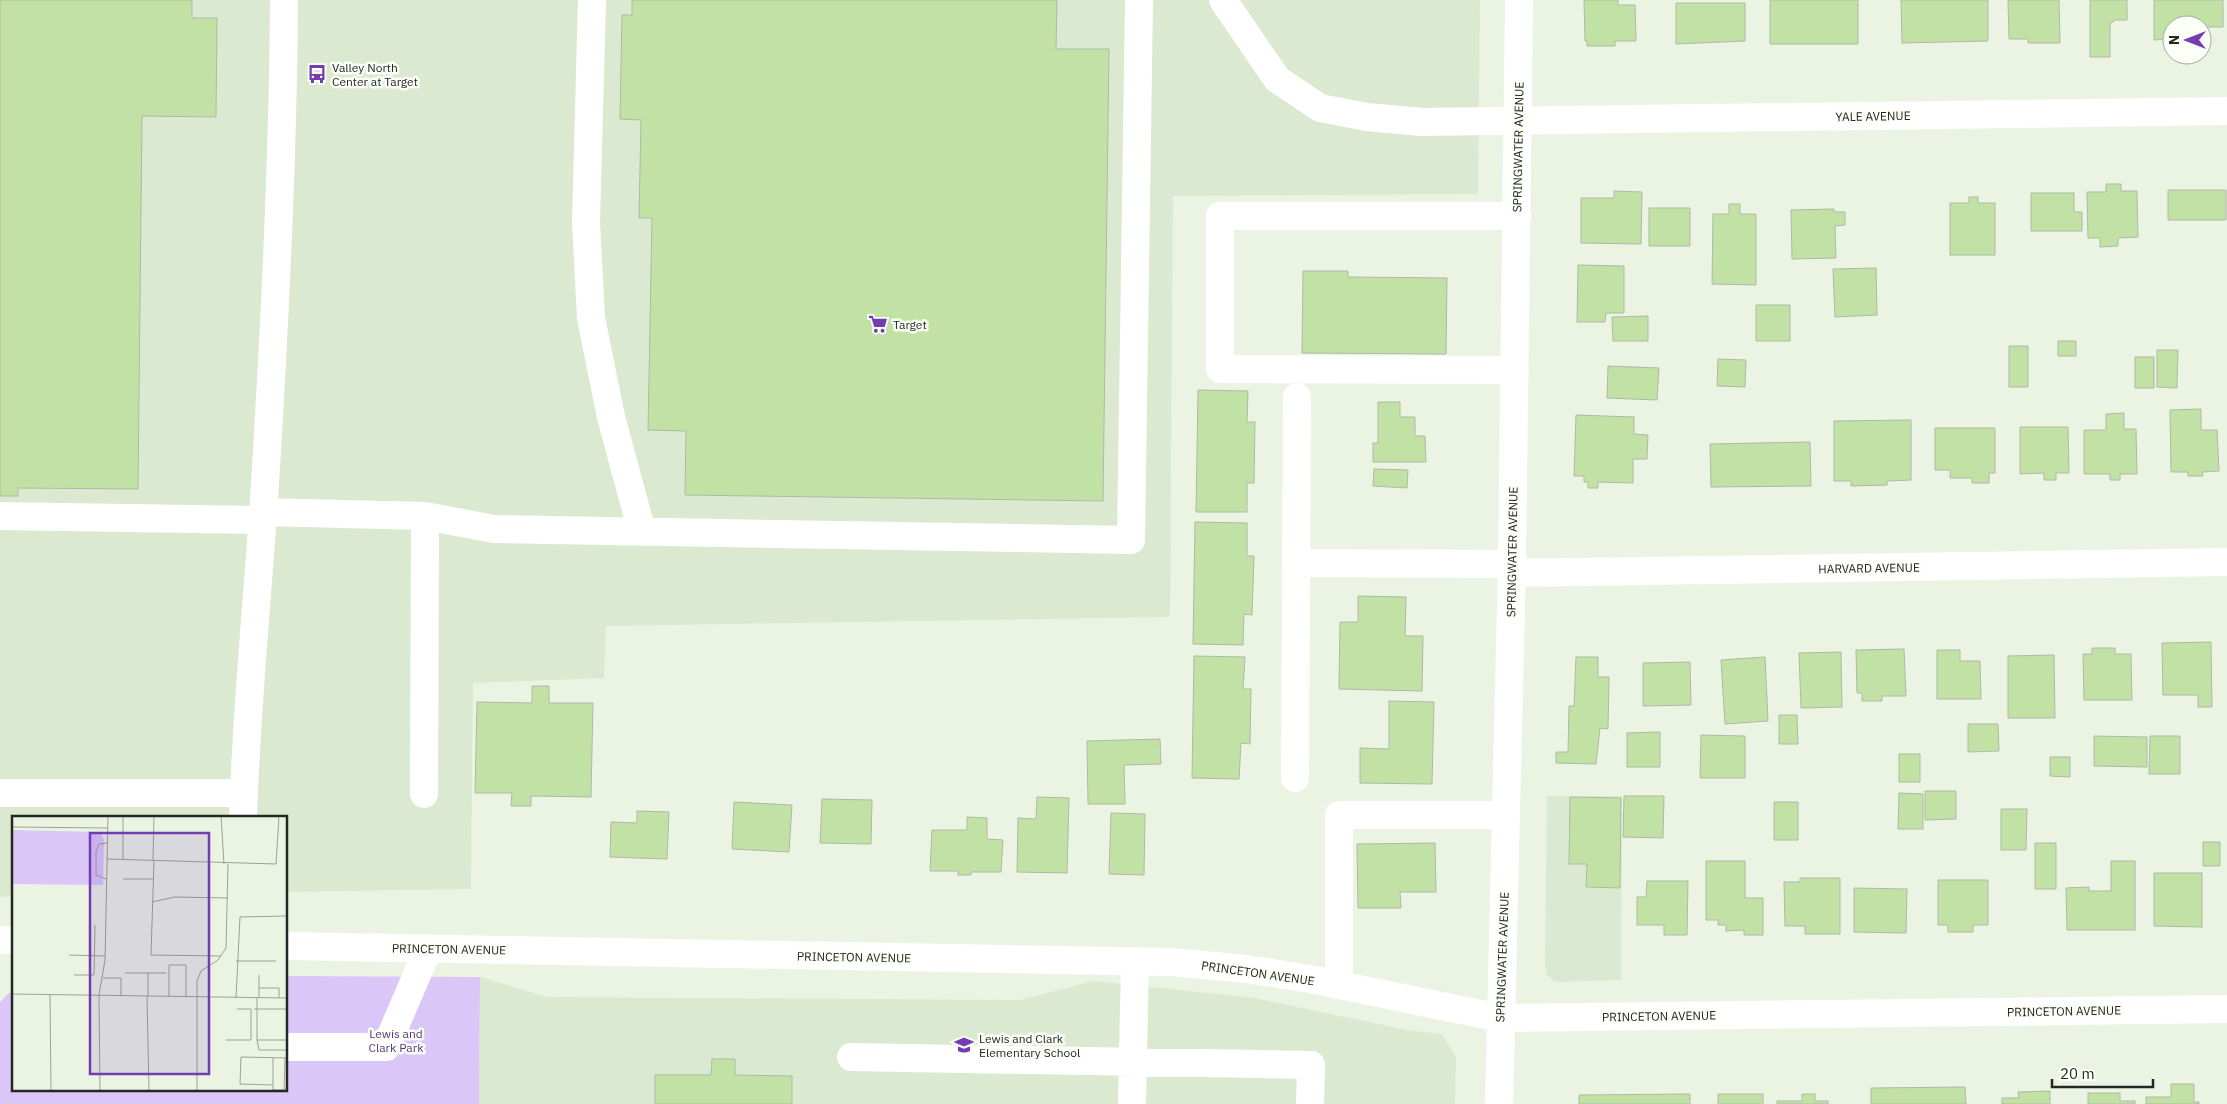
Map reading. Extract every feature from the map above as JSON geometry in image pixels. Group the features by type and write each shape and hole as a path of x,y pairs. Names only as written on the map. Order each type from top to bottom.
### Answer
{"street":[{"path":"0,792 243,805 248,697 262,516 279,221 284,0"},
{"path":"592,0 586,222 592,318 611,417 642,532"},
{"path":"0,516 425,516 494,529 1131,540 1139,0"},
{"name":"YALE AVENUE","path":"1223,0 1277,79 1320,108 1367,117 1422,122 2227,111"},
{"name":"SPRINGWATER AVENUE","path":"1499,1104 1512,569 1519,0"},
{"path":"1515,370 1220,369 1220,216 1517,216"},
{"path":"1295,778 1297,397"},
{"path":"424,794 425,516"},
{"name":"HARVARD AVENUE","path":"1296,563 1512,569 2227,562"},
{"path":"1339,985 1339,815 1506,815"},
{"name":"PRINCETON AVENUE","path":"288,946 1135,962 1247,969 1339,985 1500,1018 2227,1009"},
{"path":"288,1047 386,1047 428,949"},
{"path":"1132,1104 1135,962"},
{"path":"852,1057 1311,1065 1310,1104"}],"shaded area":[{"path":"0,0 1480,0 1478,194 1173,196 1170,617 606,626 604,678 473,683 471,889 288,892 288,816 12,816 12,896 0,897"},
{"path":"1547,796 1622,796 1621,980 1555,982 1547,975 1545,965"},
{"name":"Lewis and Clark Elementary School","path":"480,977 548,997 1019,1000 1094,981 1255,998 1407,1030 1442,1034 1456,1057 1455,1104 479,1104"}],"green space":[{"name":"Lewis and Clark Park","path":"288,976 480,977 479,1104 0,1104 0,1002 12,990 12,1092 288,1092"}],"building":[{"path":"0,0 192,0 192,18 217,18 216,117 142,116 138,489 18,488 18,496 0,496"},
{"name":"Target","path":"632,0 1057,0 1056,49 1109,49 1103,501 685,495 686,431 648,430 652,218 639,218 641,120 620,119 622,15 632,15"},
{"path":"1584,0 1618,0 1618,5 1635,5 1636,41 1615,41 1615,46 1587,46 1587,41 1585,41"},
{"path":"1770,0 1858,0 1858,44 1770,44"},
{"path":"1901,0 1988,0 1988,41 1902,43"},
{"path":"2008,0 2059,0 2060,43 2028,43 2028,39 2009,39"},
{"path":"2090,0 2127,0 2127,20 2115,20 2110,25 2110,57 2090,57"},
{"path":"2154,0 2223,0 2223,27 2212,27 2212,15 2162,15 2162,40 2154,40"},
{"path":"1676,3 1745,3 1745,41 1676,44"},
{"path":"2106,184 2121,184 2121,191 2137,191 2138,237 2118,238 2118,246 2100,247 2100,238 2088,238 2087,192 2106,192"},
{"path":"2168,190 2226,190 2226,220 2168,220"},
{"path":"1614,191 1642,192 1641,244 1581,243 1581,198 1614,198"},
{"path":"2031,193 2074,193 2074,212 2082,212 2082,231 2031,231"},
{"path":"1969,197 1978,197 1978,203 1995,203 1995,255 1950,255 1950,203 1969,203"},
{"path":"1729,204 1740,204 1740,214 1756,214 1756,285 1712,284 1713,214 1729,214"},
{"path":"1649,208 1690,208 1690,246 1649,246"},
{"path":"1834,209 1834,212 1845,212 1845,225 1835,226 1836,258 1792,259 1791,210"},
{"path":"1578,265 1624,266 1624,313 1606,313 1605,322 1577,322"},
{"path":"1876,268 1877,315 1835,317 1833,269"},
{"path":"1303,271 1348,271 1348,277 1447,278 1446,354 1302,353"},
{"path":"1756,305 1790,305 1790,341 1756,341"},
{"path":"1648,316 1648,341 1613,341 1612,317"},
{"path":"2058,341 2076,341 2076,356 2058,356"},
{"path":"2009,346 2028,346 2028,387 2009,387"},
{"path":"2157,350 2178,350 2177,388 2157,387"},
{"path":"2135,357 2154,357 2154,388 2135,388"},
{"path":"1718,359 1746,360 1745,387 1717,386"},
{"path":"1608,366 1659,368 1657,400 1607,398"},
{"path":"1198,390 1248,391 1247,422 1255,422 1254,483 1247,483 1247,512 1196,512"},
{"path":"1378,402 1400,402 1400,417 1415,417 1415,436 1425,436 1426,462 1373,462 1373,443 1378,443"},
{"path":"2201,409 2201,430 2217,430 2219,471 2202,472 2203,476 2188,476 2188,472 2171,472 2170,410"},
{"path":"2124,413 2124,429 2136,429 2137,474 2120,474 2120,480 2110,480 2110,474 2084,474 2084,430 2106,430 2106,414"},
{"path":"1576,415 1634,417 1634,434 1648,435 1647,459 1633,459 1633,483 1598,482 1598,488 1588,488 1588,482 1584,482 1584,476 1574,476"},
{"path":"1911,420 1911,480 1887,481 1887,485 1851,486 1851,481 1834,481 1834,421"},
{"path":"2020,427 2068,427 2069,473 2056,473 2056,480 2044,480 2044,473 2020,474"},
{"path":"1935,428 1995,428 1995,473 1989,473 1989,483 1972,483 1972,478 1950,478 1950,470 1935,470"},
{"path":"1810,442 1811,486 1711,487 1710,444"},
{"path":"1374,469 1408,470 1407,488 1373,486"},
{"path":"1195,522 1247,523 1247,556 1254,556 1252,615 1244,614 1243,645 1193,644"},
{"path":"1358,596 1406,597 1405,636 1423,636 1422,691 1339,689 1340,622 1358,622"},
{"path":"2211,642 2212,707 2198,707 2198,695 2163,695 2162,643"},
{"path":"2092,648 2115,648 2115,654 2131,654 2132,700 2084,700 2083,654 2092,654"},
{"path":"1904,649 1906,696 1882,696 1882,701 1862,701 1862,693 1857,693 1856,650"},
{"path":"1937,650 1960,650 1960,661 1980,661 1981,699 1937,699"},
{"path":"1841,652 1842,707 1801,708 1799,653"},
{"path":"2054,655 2055,718 2008,718 2008,656"},
{"path":"1194,656 1245,657 1243,689 1251,689 1250,744 1241,743 1239,779 1192,778"},
{"path":"1576,657 1598,657 1598,677 1609,677 1608,729 1600,728 1596,764 1556,763 1556,752 1568,752 1569,706 1574,706"},
{"path":"1765,657 1768,721 1725,724 1721,660"},
{"path":"1690,662 1691,705 1643,706 1643,663"},
{"path":"532,686 549,686 549,703 593,703 591,797 531,796 531,806 511,806 512,793 475,793 477,702 532,703"},
{"path":"1389,701 1434,702 1432,784 1360,783 1360,748 1389,749"},
{"path":"1779,715 1797,715 1798,744 1779,744"},
{"path":"1968,724 1998,724 1999,751 1968,752"},
{"path":"1660,732 1660,767 1627,767 1627,733"},
{"path":"1701,735 1745,736 1745,778 1700,778"},
{"path":"2094,736 2147,737 2147,767 2094,766"},
{"path":"2150,736 2180,736 2180,774 2149,774"},
{"path":"1160,739 1161,764 1124,765 1125,804 1088,804 1087,741"},
{"path":"1899,754 1920,754 1920,782 1899,782"},
{"path":"2050,757 2070,757 2070,777 2050,776"},
{"path":"1925,791 1956,791 1956,819 1925,820"},
{"path":"1899,793 1923,794 1923,829 1898,829"},
{"path":"1624,796 1664,796 1663,838 1623,837"},
{"path":"1037,797 1069,798 1067,873 1017,872 1018,818 1036,819"},
{"path":"1570,797 1621,798 1620,888 1586,887 1587,864 1569,864"},
{"path":"822,799 872,800 871,844 820,843"},
{"path":"734,802 792,805 789,852 732,849"},
{"path":"1774,802 1798,802 1798,840 1774,840"},
{"path":"2001,809 2027,809 2026,850 2001,850"},
{"path":"637,811 669,812 667,859 610,857 611,822 637,823"},
{"path":"1111,813 1145,814 1144,875 1109,874"},
{"path":"967,817 987,818 987,839 1003,840 1001,872 971,872 971,875 958,875 958,871 930,871 932,830 967,830"},
{"path":"2203,842 2220,842 2220,866 2203,866"},
{"path":"1435,843 1436,892 1400,892 1401,908 1358,908 1357,844"},
{"path":"2035,843 2056,843 2056,889 2035,889"},
{"path":"1706,861 1745,861 1745,898 1763,898 1763,935 1744,935 1744,930 1726,931 1726,925 1718,925 1718,920 1706,920"},
{"path":"2111,861 2135,861 2135,930 2067,930 2066,888 2089,887 2089,891 2111,891"},
{"path":"2154,873 2202,873 2202,927 2154,926"},
{"path":"1800,878 1840,878 1840,934 1805,934 1805,926 1785,926 1784,882 1800,882"},
{"path":"1938,880 1988,880 1988,925 1973,925 1973,932 1948,932 1948,925 1938,925"},
{"path":"1647,881 1688,881 1687,935 1664,935 1664,925 1637,925 1637,897 1646,897"},
{"path":"1854,888 1907,889 1906,933 1854,932"},
{"path":"712,1059 735,1059 735,1075 792,1076 792,1104 655,1104 655,1075 711,1075"},
{"path":"2171,1084 2194,1084 2194,1102 2199,1102 2199,1104 2146,1104 2146,1097 2171,1097"},
{"path":"1965,1087 1966,1104 1871,1104 1871,1088"},
{"path":"2050,1091 2050,1104 2002,1104 2002,1098 2019,1098 2018,1092"},
{"path":"2088,1093 2120,1093 2120,1101 2135,1101 2135,1104 2088,1104"},
{"path":"1690,1094 1690,1104 1579,1104 1579,1095"},
{"path":"1718,1094 1763,1094 1763,1104 1718,1104"},
{"path":"1802,1094 1815,1094 1815,1101 1828,1101 1828,1104 1777,1104 1777,1101 1802,1101"}],"place":[{"name":"Valley North Center at Target","path":"317,74"},
{"name":"Target","path":"878,324"},
{"name":"Lewis and Clark Elementary School","path":"964,1045"}]}
